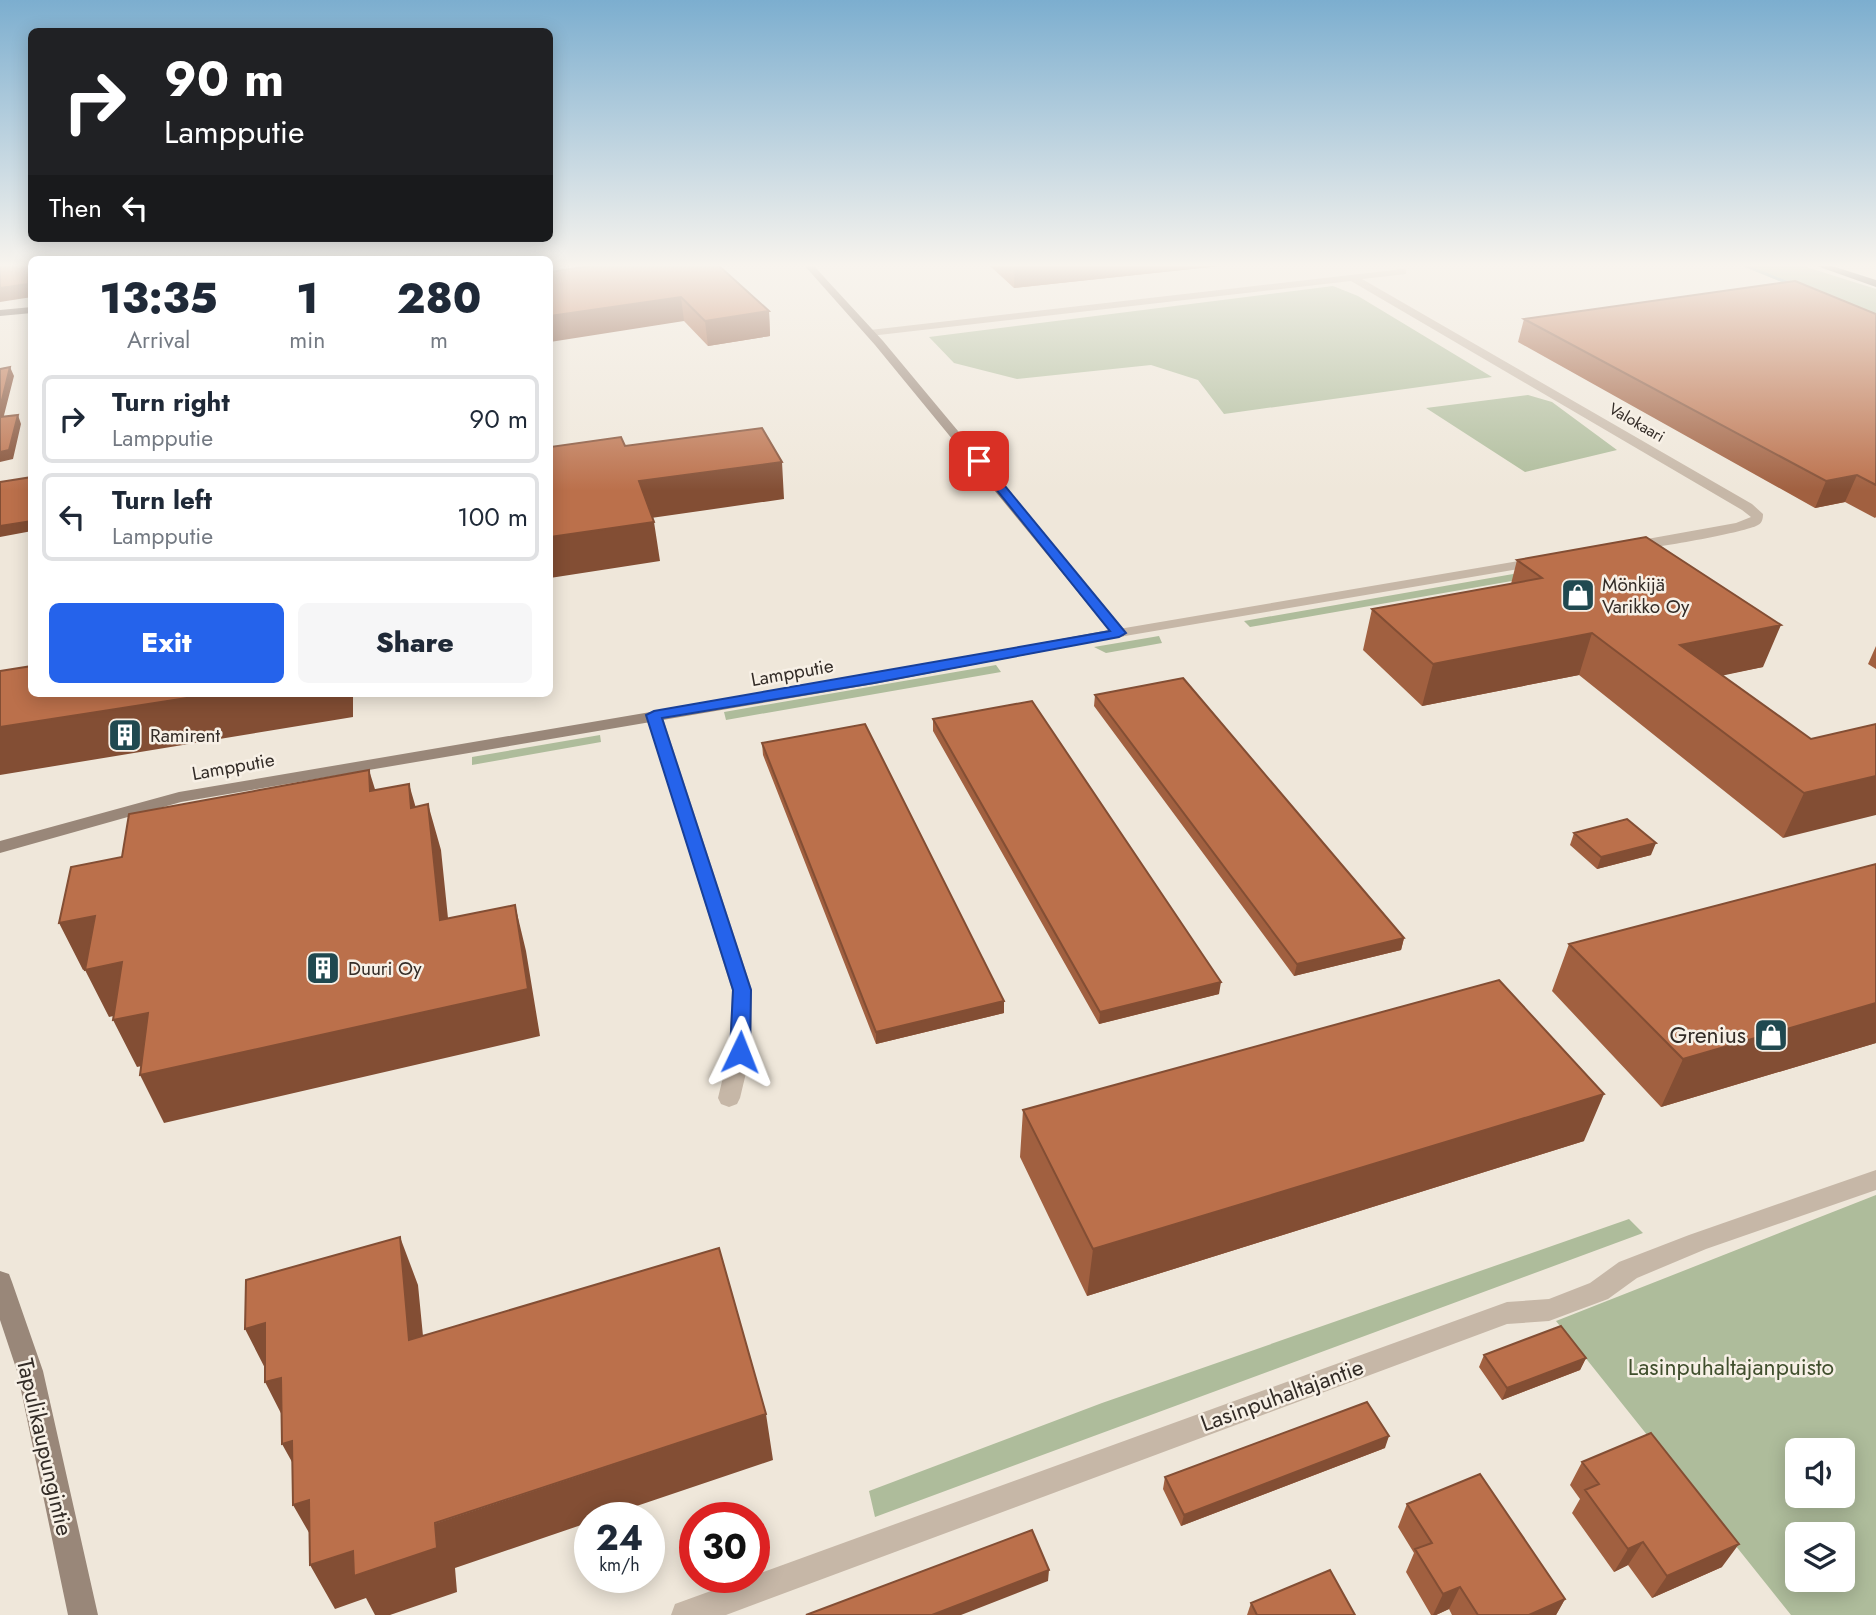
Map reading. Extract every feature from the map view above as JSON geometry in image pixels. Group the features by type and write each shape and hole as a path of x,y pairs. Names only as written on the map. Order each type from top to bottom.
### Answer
{"street":[{"path":"876,340 1119,633 1555,559"},
{"name":"Valokaari","path":"1460,340 1735,500 1758,517 1753,523 1736,527 1609,550"},
{"name":"Lampputie","path":"0,847 179,797 874,679 1119,633"},
{"path":"654,715 742,990 740,1052 729,1098"},
{"name":"Lasinpuhaltajantie","path":"685,1615 1507,1313 1549,1310 1599,1291 1628,1270 1698,1242 1876,1180"},
{"name":"Tapulikaupungintie","path":"0,1282 30,1371 83,1615"}],"green space":[{"path":"932,340 1431,340 1492,377 1224,414 1198,380 1151,365 1017,379 954,363"},
{"path":"1528,395 1552,402 1617,450 1525,472 1426,408"},
{"path":"1617,556 1625,561 1250,627 1244,621"},
{"path":"1159,636 1162,643 1106,653 1094,647"},
{"path":"996,665 1001,672 726,720 724,712"},
{"path":"600,735 601,742 472,765 472,757"},
{"name":"Lasinpuhaltajanpuisto","path":"1876,1195 1876,1615 1791,1615 1556,1321"},
{"path":"1629,1219 1643,1233 875,1517 869,1491 1102,1403"}],"building":[{"path":"1564,340 1876,340 1876,485 1857,475 1826,481"},
{"path":"10,367 0,408 0,369"},
{"path":"18,415 9,450 0,452 0,417"},
{"path":"762,428 782,462 639,481 654,522 553,537 553,447 621,437 625,446"},
{"path":"28,478 28,522 0,526 0,482"},
{"path":"1646,537 1781,625 1680,645 1811,739 1876,724 1876,776 1804,793 1592,633 1433,664 1372,609 1542,578 1517,560"},
{"path":"28,667 28,697 193,697 0,727 0,671"},
{"path":"1183,678 1404,938 1297,964 1095,695"},
{"path":"1032,701 1221,982 1100,1012 933,719"},
{"path":"865,724 1004,1001 876,1032 762,743"},
{"name":"Duuri Oy","path":"369,770 370,791 409,784 411,808 428,804 440,920 515,905 528,989 140,1075 148,1013 113,1020 122,962 85,970 95,916 59,923 71,867 122,857 129,814"},
{"path":"1627,819 1656,843 1601,857 1574,833"},
{"path":"1876,864 1876,1003 1683,1059 1569,944"},
{"path":"1499,980 1604,1094 1093,1249 1023,1110"},
{"path":"400,1237 409,1340 719,1248 766,1414 435,1523 437,1548 354,1576 353,1551 310,1565 309,1500 293,1505 292,1441 282,1444 281,1378 265,1382 265,1323 245,1329 246,1280"},
{"path":"1561,1326 1586,1358 1507,1388 1484,1355"},
{"path":"1367,1402 1389,1436 1184,1515 1165,1477"},
{"path":"1651,1433 1739,1544 1667,1576 1643,1542 1628,1549 1585,1490 1599,1484 1582,1462"},
{"path":"1480,1474 1565,1599 1529,1615 1478,1615 1460,1587 1443,1594 1415,1549 1432,1543 1407,1504"},
{"path":"1032,1530 1049,1570 932,1615 806,1615"},
{"path":"1330,1570 1355,1615 1257,1615 1251,1603"}],"place":[{"name":"Mönkijä Varikko Oy","path":"1578,595"},
{"name":"Ramirent","path":"125,735"},
{"name":"Duuri Oy","path":"323,968"},
{"name":"Grenius","path":"1771,1035"}],"route":[{"path":"740,1052 742,990 654,715 874,679 1119,633 979,461"}]}
